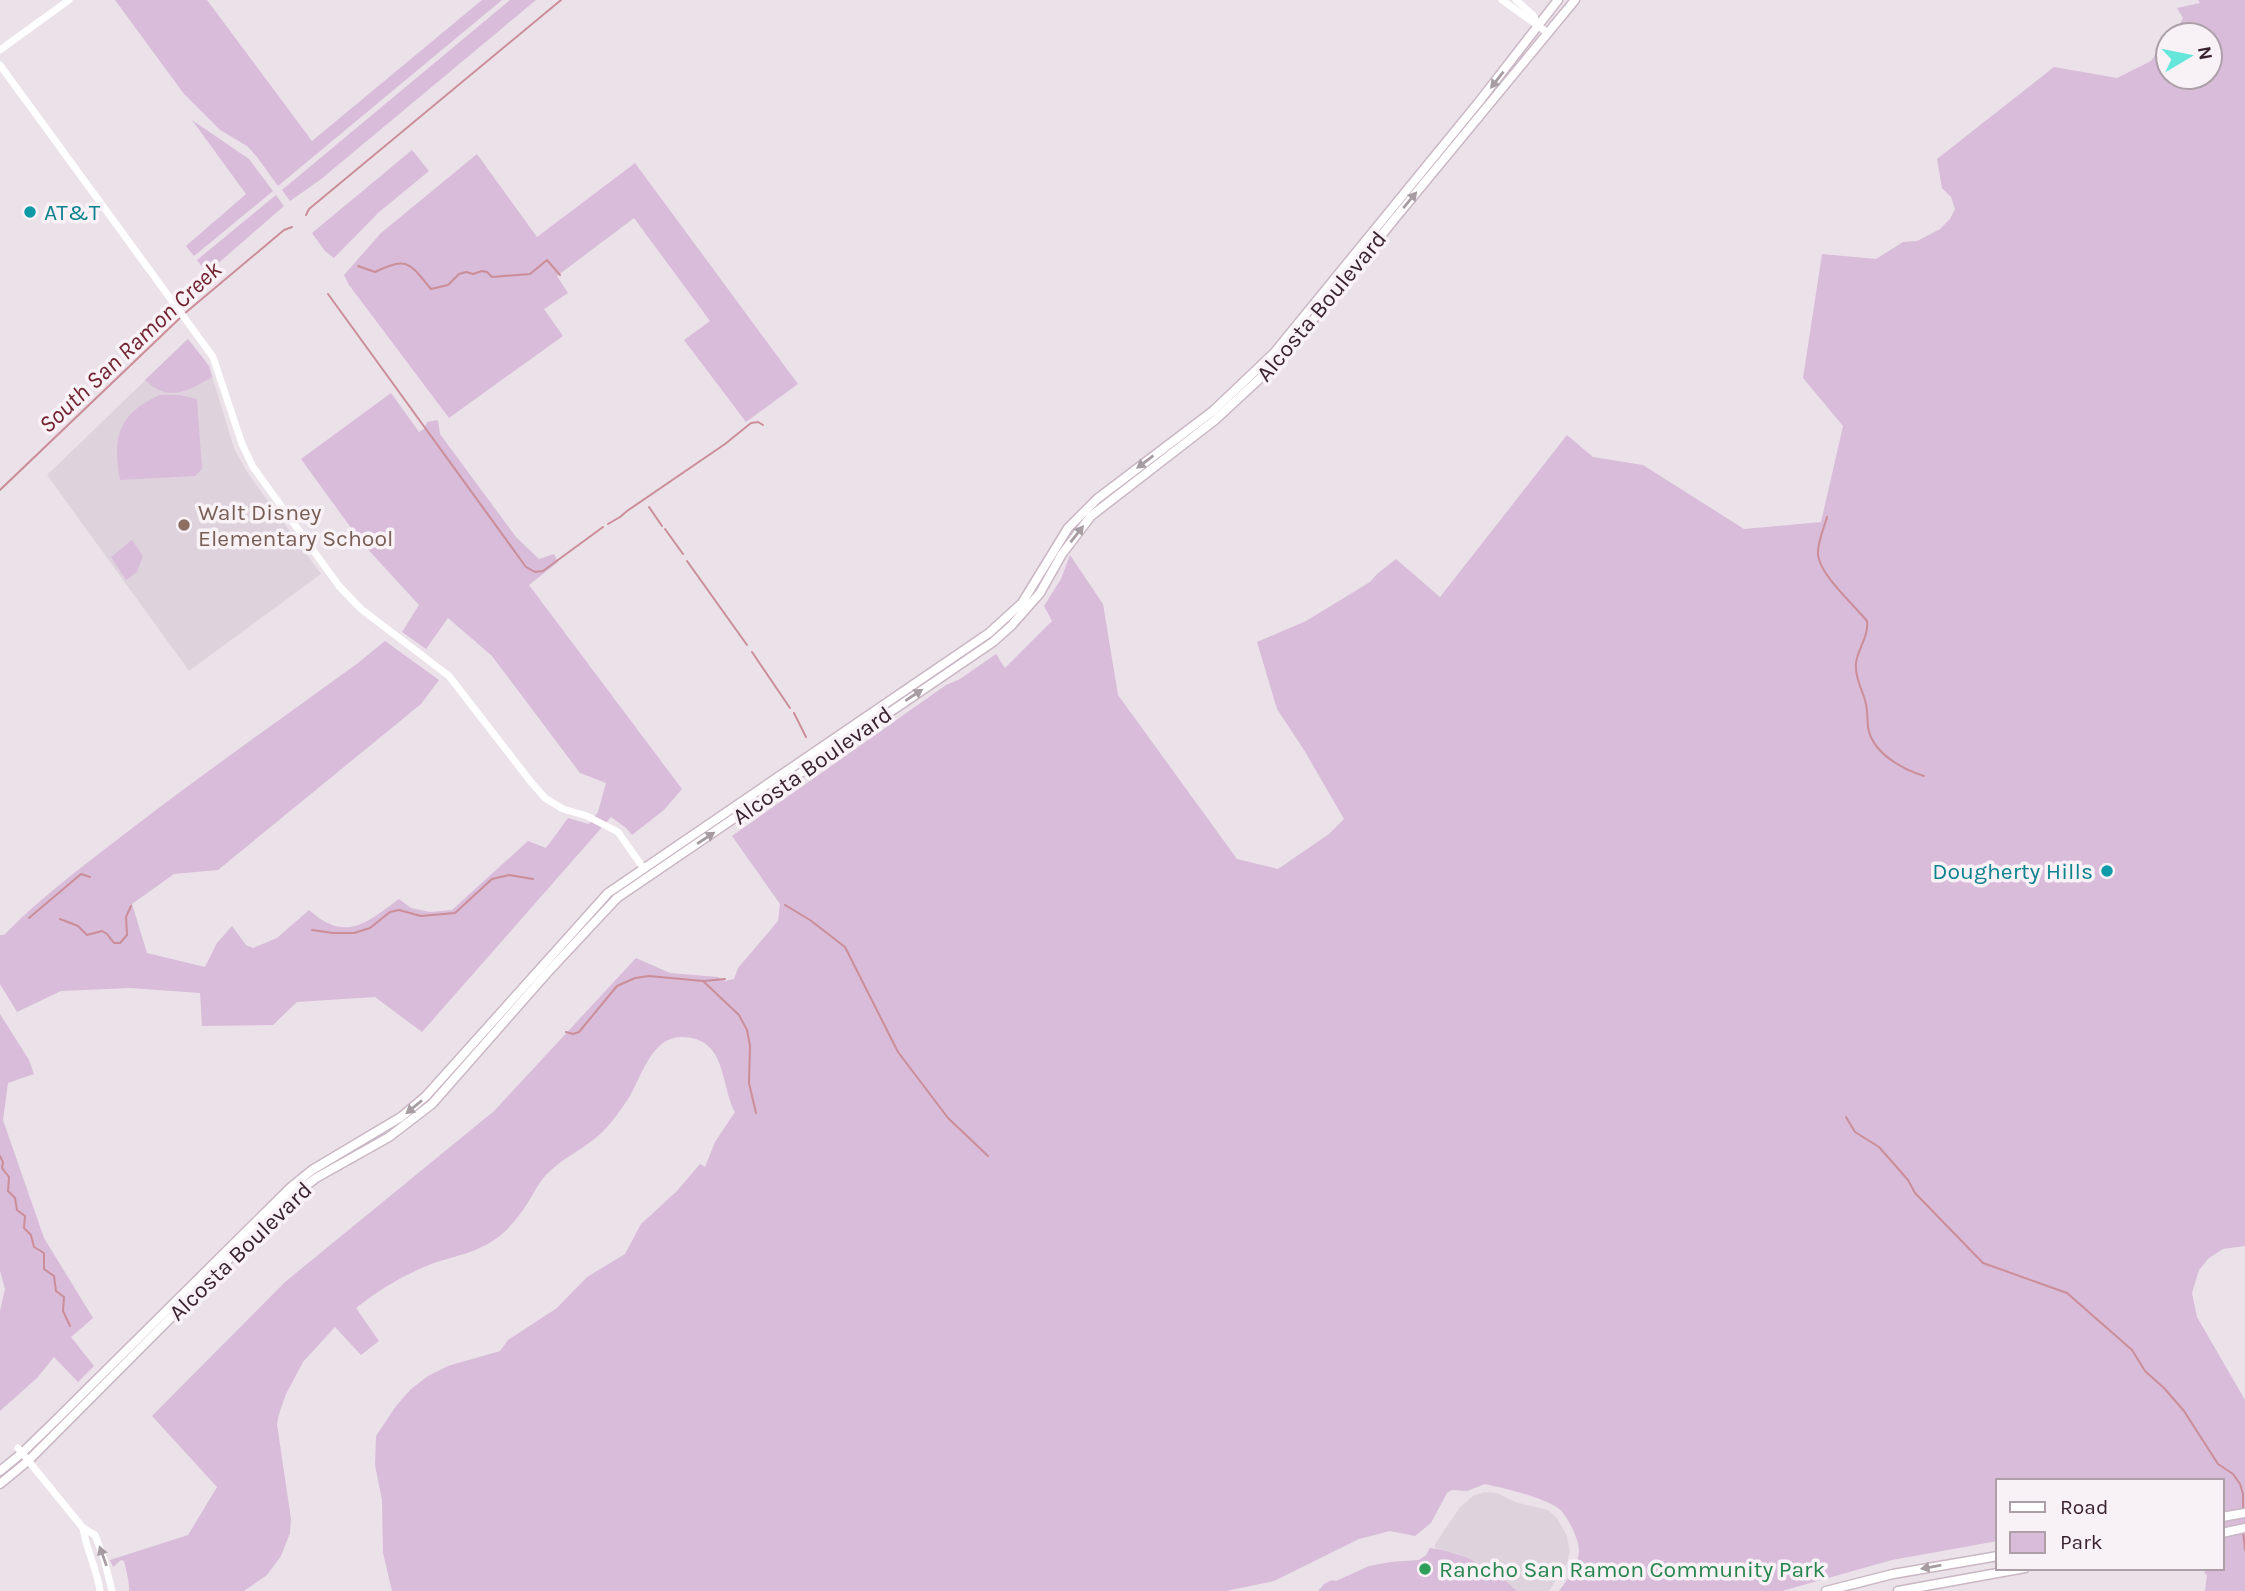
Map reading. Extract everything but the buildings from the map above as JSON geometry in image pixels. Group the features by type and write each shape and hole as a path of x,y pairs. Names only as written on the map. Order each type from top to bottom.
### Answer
{"main road":[{"name":"Alcosta Boulevard","path":"0,1484 23,1454 291,1186 312,1170 401,1117 426,1096 608,893 989,633 1022,603 1068,528 1097,499 1213,411 1274,353 1478,103 1558,0"},
{"name":"Alcosta Boulevard","path":"0,1471 23,1454 291,1197 316,1178 388,1137 432,1104 617,898 993,642 1011,626 1040,593 1076,534 1103,506 1216,420 1282,358 1575,0"},
{"path":"1097,499 1103,506"},
{"path":"2224,1517 2245,1513"},
{"path":"2224,1533 2245,1528"},
{"path":"1826,1591 1893,1574 1996,1556"},
{"path":"1898,1591 2014,1570"}],"street":[{"path":"0,50 68,0"},
{"path":"1502,0 1548,33"},
{"path":"1516,0 1533,15 1538,26"},
{"path":"0,65 213,357 242,444 253,467 339,586 361,609 449,676 545,798 563,809 587,816 618,832 644,869"},
{"path":"23,1454 83,1528 95,1535 112,1591"},
{"path":"83,1528 100,1591"}],"shaded area":[{"name":"Walt Disney Elementary School","path":"188,339 209,366 234,448 247,472 321,574 189,671 47,475"},
{"path":"1484,1492 1497,1493 1515,1502 1548,1510 1557,1518 1567,1536 1570,1552 1567,1563 1549,1591 1517,1591 1481,1564 1456,1553 1435,1548 1460,1507 1473,1496"}],"green space":[{"path":"115,0 207,0 312,141 482,0 502,0 278,186 247,146 220,130 184,94"},
{"path":"510,0 536,0 320,180 290,201 282,190"},
{"path":"2198,0 2245,0 2245,1246 2223,1249 2209,1258 2199,1270 2192,1293 2197,1317 2245,1400 2245,1591 2205,1591 2206,1570 2224,1570 2224,1479 1996,1479 1996,1541 1892,1560 1782,1591 1559,1591 1569,1578 1579,1552 1575,1535 1565,1516 1558,1508 1543,1500 1485,1484 1467,1491 1452,1490 1447,1493 1431,1523 1415,1536 1390,1531 1359,1539 1274,1581 1226,1591 392,1591 383,1553 382,1500 375,1465 376,1436 396,1406 411,1389 428,1376 448,1366 500,1351 508,1340 557,1308 587,1277 625,1254 641,1224 677,1191 700,1164 705,1167 715,1142 735,1112 714,1053 696,1039 681,1037 663,1043 656,1050 612,1122 592,1141 547,1174 518,1217 499,1236 472,1251 413,1272 356,1308 379,1341 361,1355 335,1327 303,1362 286,1394 277,1424 291,1519 290,1533 281,1556 267,1575 244,1591 129,1591 124,1561 121,1560 113,1567 110,1560 188,1535 217,1487 152,1416 285,1282 494,1111 636,958 670,973 718,977 725,981 734,979 738,968 778,921 780,904 732,836 946,685 960,679 996,654 1005,668 1052,621 1044,606 1061,579 1070,555 1103,604 1118,695 1237,859 1278,869 1329,834 1344,819 1277,709 1257,642 1306,621 1370,582 1396,559 1440,597 1567,435 1593,457 1643,465 1744,529 1821,522 1843,426 1803,378 1822,254 1876,259 1903,242 1917,241 1940,229 1955,209 1951,197 1942,188 1937,159 2054,67 2117,78 2151,61 2154,56 2154,91 2224,91 2224,21 2182,21 2183,18 2177,8 2200,3"},
{"path":"192,120 249,159 273,191 194,256 186,246 246,194"},
{"path":"412,150 429,171 378,213 334,258 325,251 312,233"},
{"path":"477,154 537,237 635,163 798,384 746,422 684,340 710,321 634,218 557,276 568,293 544,309 563,336 449,418 344,275 381,233"},
{"path":"276,195 284,206 207,273 197,260"},
{"path":"188,339 209,366 212,377 195,387 170,393 145,380"},
{"path":"391,393 419,432 427,422 438,420 440,434 516,537 539,559 554,554 558,562 529,585 682,789 664,810 632,835 611,817 422,1032 375,997 297,1002 273,1025 202,1026 200,993 130,988 61,991 17,1012 0,984 0,935 4,935 51,892 135,826 385,641 439,680 421,704 218,870 174,874 132,904 147,953 205,967 217,943 232,926 246,945 253,948 277,938 309,910 334,926 345,927 366,922 399,899 411,908 430,912 452,910 528,841 546,848 568,818 589,824 598,812 606,783 580,773 492,656 448,618 426,649 402,632 419,605 362,543 301,459"},
{"path":"160,395 180,395 197,399 202,469 195,476 120,480 117,451 121,428 135,410"},
{"path":"132,540 143,556 137,572 126,580 111,557"},
{"path":"0,1014 29,1060 34,1074 8,1083 3,1120 44,1238 93,1318 71,1337 94,1366 78,1382 54,1357 37,1378 0,1411 0,1311 5,1289 0,1271"},
{"name":"Rancho San Ramon Community Park","path":"1430,1548 1477,1562 1517,1591 1318,1591 1332,1580 1336,1581 1369,1566 1419,1560"}],"waterway":[{"name":"South San Ramon Creek","path":"306,215 309,209 561,0"},
{"name":"South San Ramon Creek","path":"184,314 284,230 292,227"},
{"path":"358,266 375,272 402,263 413,268 431,289 448,285 459,274 466,272 473,274 482,271 492,277 530,274 547,260 560,275"},
{"path":"328,294 526,567 535,572 543,571 603,527"},
{"name":"South San Ramon Creek","path":"0,490 180,318"},
{"path":"608,524 725,444 751,423 758,422 763,425"},
{"path":"649,507 662,526"},
{"path":"1827,517 1819,546 1820,563 1831,580 1867,621 1856,668 1871,736 1875,745 1889,759 1924,776"},
{"path":"665,529 683,554"},
{"path":"687,561 747,645"},
{"path":"752,652 790,708"},
{"path":"794,713 806,737"},
{"path":"29,918 81,874 90,877"},
{"path":"312,930 354,933 370,928 390,912 399,910 421,916 455,913 492,879 509,875 533,879"},
{"path":"785,905 845,947 898,1052 948,1118 988,1156"},
{"path":"60,919 78,926 87,935 102,931 114,943 120,943 127,935 126,917 131,906"},
{"path":"566,1032 579,1032 617,986 635,978 649,976 703,981 739,1015 747,1030 750,1046 749,1083 756,1113"},
{"path":"704,981 725,979"},
{"path":"1846,1117 1855,1132 1879,1147 1908,1180 1915,1193 1983,1263 2067,1293 2132,1350 2145,1371 2184,1411 2218,1464 2233,1474 2240,1484 2243,1511"},
{"path":"0,1156 2,1168 9,1177 8,1191 15,1198 17,1210 25,1216 24,1228 31,1235 34,1247 44,1253 44,1269 54,1276 56,1291 64,1297 63,1311 70,1326"},
{"path":"2243,1531 2245,1550"}],"place":[{"name":"AT&T","path":"30,212"},
{"name":"Walt Disney Elementary School","path":"184,525"},
{"name":"Dougherty Hills","path":"2107,871"},
{"name":"Rancho San Ramon Community Park","path":"1425,1569"}]}
